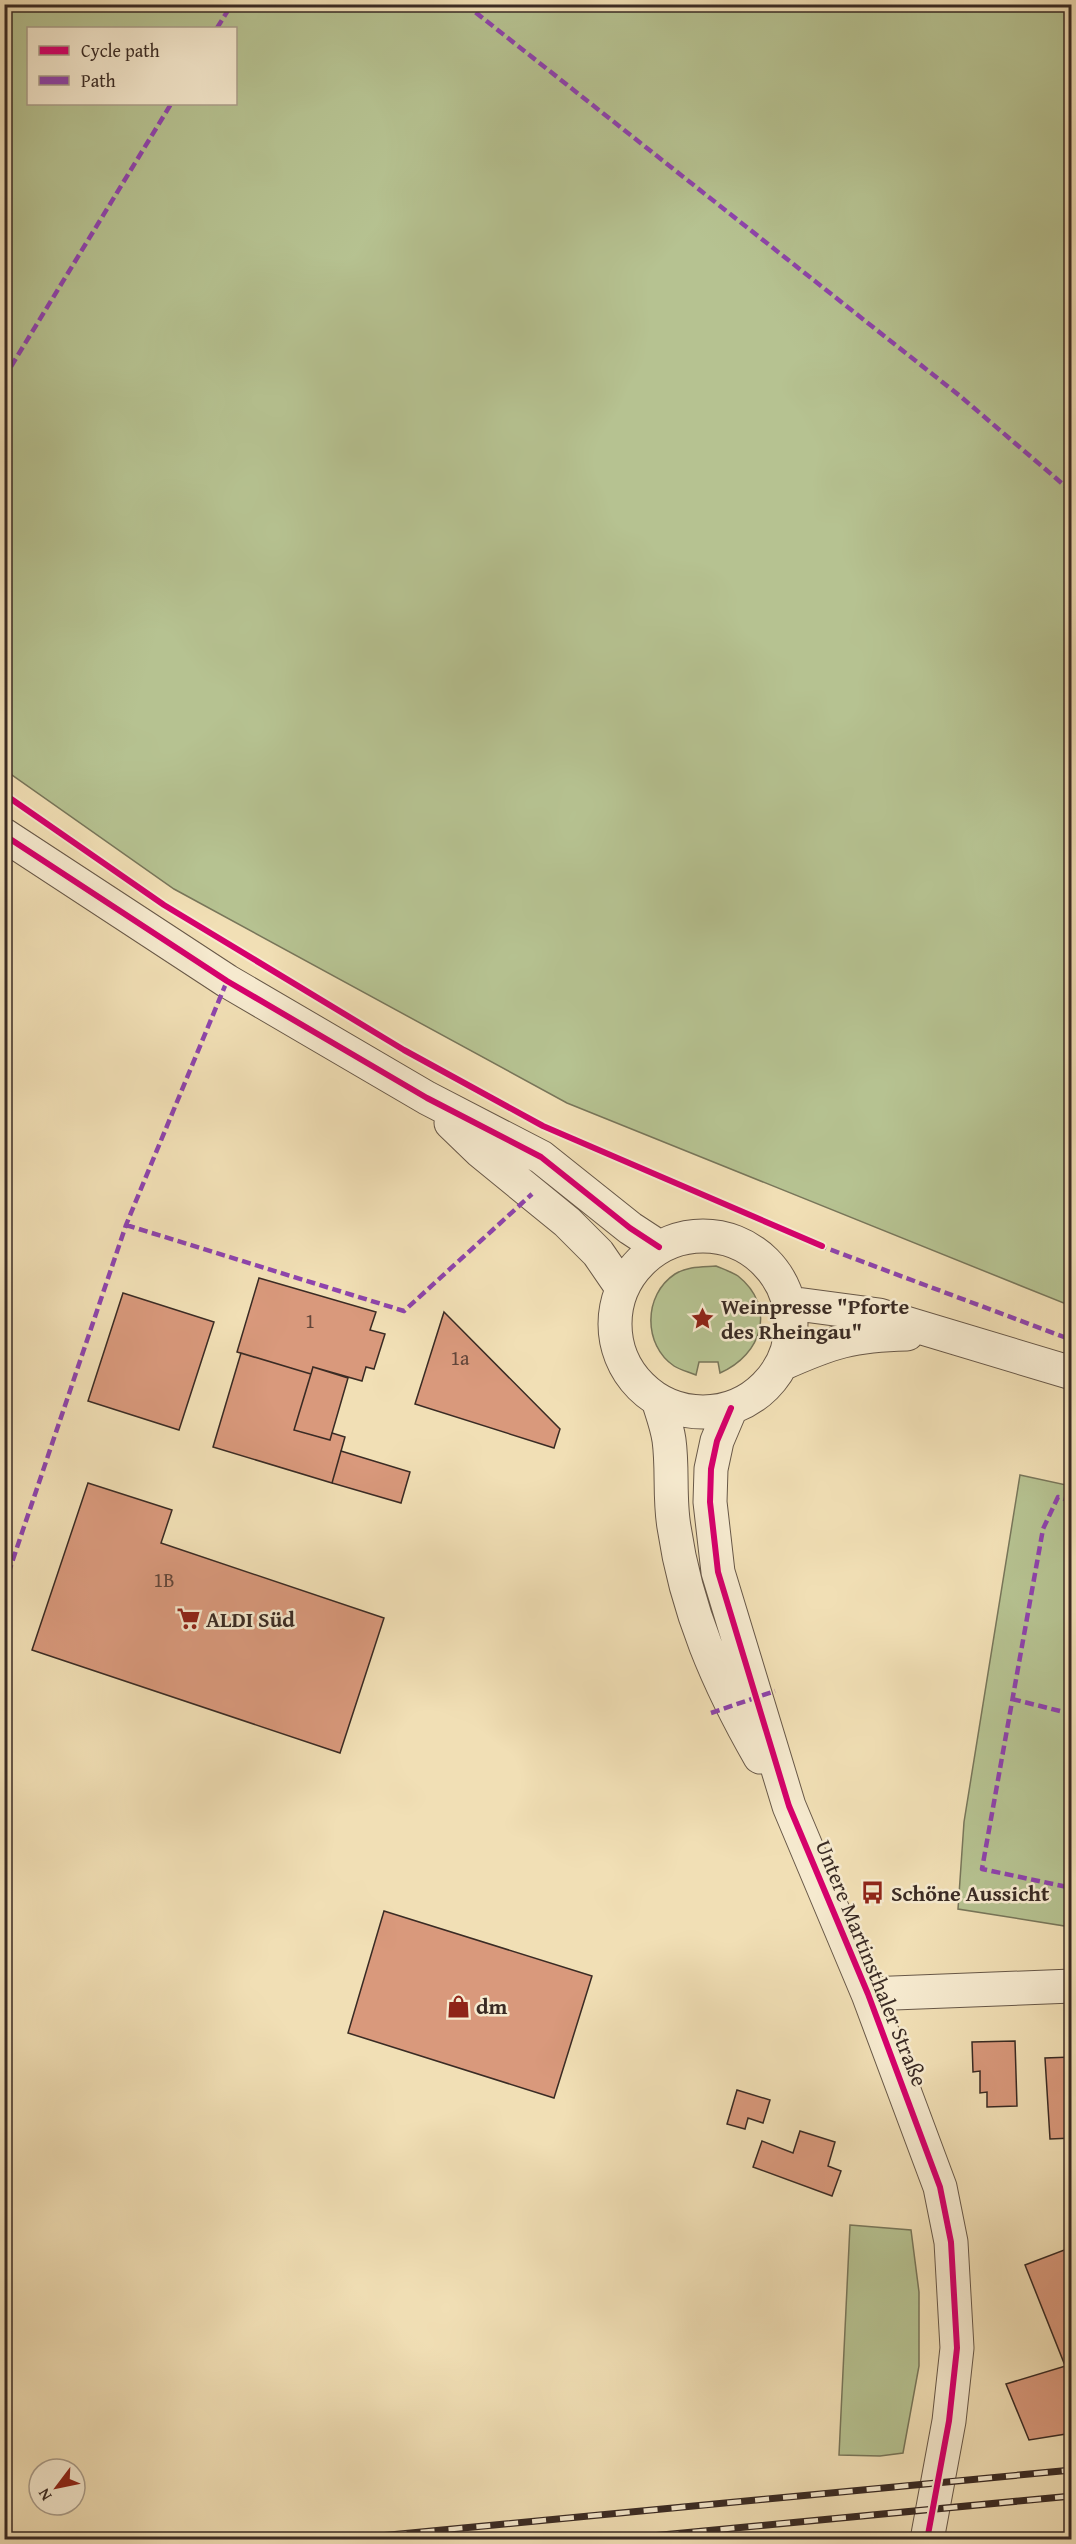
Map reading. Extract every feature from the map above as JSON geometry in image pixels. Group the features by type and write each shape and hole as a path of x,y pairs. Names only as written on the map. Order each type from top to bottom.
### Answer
{"street":[{"path":"4,835 227,981 427,1098 541,1157 630,1228 660,1247"},
{"path":"427,1098 480,1151 567,1222 598,1253 622,1288"},
{"path":"698,1236 719,1237 738,1243 755,1253 770,1267 781,1284 789,1303 791,1323 789,1344 782,1364 761,1391 731,1408 706,1412 681,1410 658,1400 640,1387 619,1351 615,1319 622,1288 632,1272 660,1247 678,1239 698,1236"},
{"path":"789,1303 879,1315 1071,1373"},
{"path":"782,1364 820,1347 852,1337 942,1333"},
{"name":"Untere Martinsthaler Straße","path":"658,1400 669,1442 670,1496 674,1529 684,1581 701,1636 730,1706 789,1806"},
{"name":"Untere Martinsthaler Straße","path":"731,1408 717,1441 711,1468 712,1537 718,1572 789,1806 868,1994 940,2187 951,2242 957,2348 949,2421 927,2540"},
{"path":"868,1994 1071,1986"}],"green space":[{"path":"5,4 1071,5 1071,1306 567,1103 174,889 5,770"},
{"path":"716,1266 738,1276 750,1288 758,1302 761,1316 759,1329 746,1355 734,1365 720,1373 718,1362 699,1362 696,1375 674,1366 664,1357 652,1333 652,1307 664,1283 675,1274 690,1268"},
{"path":"1020,1475 1071,1486 1071,1927 958,1909 964,1822"},
{"path":"850,2225 911,2230 919,2292 919,2366 903,2453 880,2456 839,2455"}],"building":[{"path":"259,1278 376,1312 370,1330 385,1334 374,1369 366,1367 362,1381 313,1367 311,1374 237,1352"},
{"path":"123,1293 214,1322 179,1430 88,1401"},
{"path":"444,1312 560,1429 554,1448 415,1404"},
{"path":"241,1353 311,1374 294,1430 330,1440 332,1433 345,1437 332,1483 213,1447"},
{"path":"313,1367 348,1378 330,1440 294,1430"},
{"path":"341,1451 410,1472 401,1503 332,1483"},
{"path":"88,1483 172,1510 161,1543 384,1618 340,1753 32,1650"},
{"path":"384,1911 592,1976 554,2098 348,2033"},
{"path":"1015,2041 1017,2106 987,2107 987,2092 980,2093 980,2071 973,2072 972,2042"},
{"path":"1072,2057 1072,2138 1050,2139 1045,2058"},
{"path":"737,2090 770,2100 763,2123 748,2118 745,2129 727,2124"},
{"path":"800,2131 835,2142 828,2166 841,2171 832,2196 753,2167 762,2141 793,2153"},
{"path":"1072,2247 1072,2360 1064,2363 1025,2265"},
{"path":"1072,2364 1072,2433 1029,2440 1006,2384"}],"railway":[{"path":"337,2540 1072,2470"},
{"path":"609,2540 1072,2496"}],"marked path":[{"path":"218,27 232,4"},
{"path":"465,4 960,396 1072,492"},
{"path":"4,378 170,105"},
{"path":"4,1586 126,1225 227,981"},
{"path":"126,1225 404,1311 532,1194"},
{"path":"818,1245 1072,1340"},
{"path":"1072,1501 1058,1497 1043,1529 982,1869 1072,1888"},
{"path":"711,1713 775,1691"},
{"path":"1012,1699 1072,1714"}],"cycle path":[{"path":"4,794 164,905 404,1050 543,1126 822,1246"},
{"path":"4,835 227,981 427,1098 541,1157 630,1228 659,1247"},
{"path":"731,1408 717,1441 711,1469 710,1502 718,1572 789,1806 868,1994 940,2187 951,2242 957,2348 949,2421 927,2540"}],"place":[{"name":"Weinpresse \"Pforte des Rheingau\"","path":"703,1319"},
{"name":"ALDI Süd","path":"188,1619"},
{"name":"Schöne Aussicht","path":"873,1893"},
{"name":"dm","path":"458,2006"}]}
